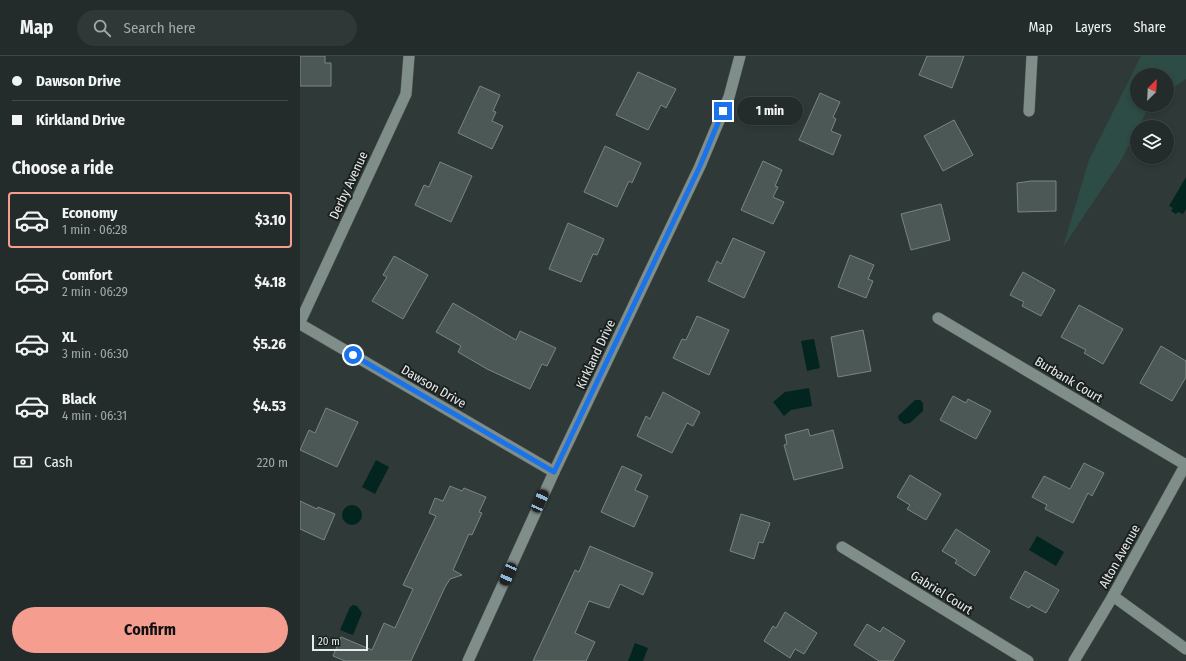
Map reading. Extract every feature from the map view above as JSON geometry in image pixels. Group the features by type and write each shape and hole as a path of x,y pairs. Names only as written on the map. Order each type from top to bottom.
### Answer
{"street":[{"name":"Derby Avenue","path":"300,323 406,94 409,56"},
{"name":"Kirkland Drive","path":"468,661 554,472 700,166 728,97 740,56"},
{"path":"1029,111 1032,56"},
{"name":"Burbank Court","path":"938,318 1186,464"},
{"name":"Dawson Drive","path":"300,323 554,472"},
{"name":"Alton Avenue","path":"1074,661 1113,596 1186,464"},
{"name":"Gabriel Court","path":"842,547 1028,661"},
{"path":"1113,596 1186,648"}],"shaded area":[{"path":"1141,56 1186,56 1186,79 1174,87 1174,68 1135,68"},
{"path":"1130,78 1130,112 1146,112 1142,120 1130,120 1130,143 1120,162 1063,247 1089,160"},
{"path":"1186,177 1186,209 1183,214 1178,212 1176,214 1171,211 1173,208 1169,206"},
{"path":"814,339 820,368 807,371 801,341"},
{"path":"809,388 812,406 791,410 784,416 773,402 785,392"},
{"path":"915,400 920,400 923,403 923,411 910,423 904,424 899,420 898,416"},
{"path":"376,460 389,467 375,494 362,487"},
{"path":"352,505 359,508 362,515 359,522 352,525 345,522 342,515 345,508"},
{"path":"1037,536 1064,552 1056,566 1029,550"},
{"path":"353,605 357,606 362,613 353,635 340,630 350,607"},
{"path":"635,643 648,648 643,661 628,661"}],"building":[{"path":"300,56 325,56 325,63 331,63 331,86 300,86"},
{"path":"927,56 964,56 952,88 919,75"},
{"path":"638,72 676,89 666,108 661,105 648,130 616,115"},
{"path":"480,86 500,95 493,111 496,112 492,121 503,126 492,149 458,133"},
{"path":"820,93 840,102 833,117 836,119 831,131 841,135 833,155 799,140"},
{"path":"954,120 973,155 943,171 924,136"},
{"path":"605,146 641,163 632,183 629,181 617,207 584,192"},
{"path":"763,161 782,170 775,186 778,187 773,197 784,202 773,224 741,210"},
{"path":"440,162 472,176 451,222 415,205 424,185 429,187"},
{"path":"1031,181 1056,181 1056,211 1018,212 1017,183"},
{"path":"941,204 950,240 911,250 901,214"},
{"path":"568,223 604,239 597,255 593,254 581,282 549,269"},
{"path":"733,238 765,252 744,298 708,281 717,261 721,264"},
{"path":"850,255 874,265 868,279 873,281 866,298 838,287"},
{"path":"394,256 428,275 403,319 372,301 387,277 383,275"},
{"path":"1023,272 1055,290 1041,316 1022,306 1024,302 1010,295"},
{"path":"453,303 516,340 520,331 556,348 547,366 542,364 530,389 487,369 458,352 461,346 436,332"},
{"path":"1079,305 1123,329 1103,364 1084,353 1086,350 1061,337"},
{"path":"697,316 729,330 709,375 673,358 682,339 686,340"},
{"path":"863,330 871,371 838,377 831,337"},
{"path":"1161,346 1186,361 1186,377 1172,401 1140,383"},
{"path":"663,392 700,412 693,426 687,423 672,453 637,436 646,416 650,419"},
{"path":"953,396 966,403 968,399 991,411 976,439 940,420"},
{"path":"326,408 358,422 337,467 300,450 309,430 315,433"},
{"path":"808,429 810,436 833,430 843,468 794,480 784,445 787,444 785,435"},
{"path":"1084,463 1104,473 1092,496 1088,493 1073,523 1045,509 1047,505 1032,497 1044,476 1070,489"},
{"path":"622,466 642,475 635,490 648,496 634,527 601,512"},
{"path":"910,475 941,494 926,520 907,509 910,505 897,497"},
{"path":"450,486 462,491 464,488 486,497 479,512 482,513 472,535 469,534 453,570 462,575 450,579 445,587 411,661 345,661 333,656 341,637 372,650 384,623 395,628 413,589 403,585 436,516 429,513 435,498 443,501"},
{"path":"300,501 317,509 318,507 335,514 324,540 300,529"},
{"path":"741,514 770,523 763,543 759,542 754,559 730,551"},
{"path":"956,529 990,551 975,576 955,563 957,560 942,551"},
{"path":"590,546 653,573 643,595 620,584 609,608 589,601 575,633 595,642 586,661 533,661 575,570 579,572"},
{"path":"1025,571 1059,590 1046,613 1031,605 1029,608 1010,598"},
{"path":"785,612 817,633 804,654 795,649 790,658 764,641 773,626 776,628"},
{"path":"867,624 880,632 883,627 905,641 893,661 879,661 854,645"}],"route":[{"path":"353,355 554,472 700,166 723,111"}]}
